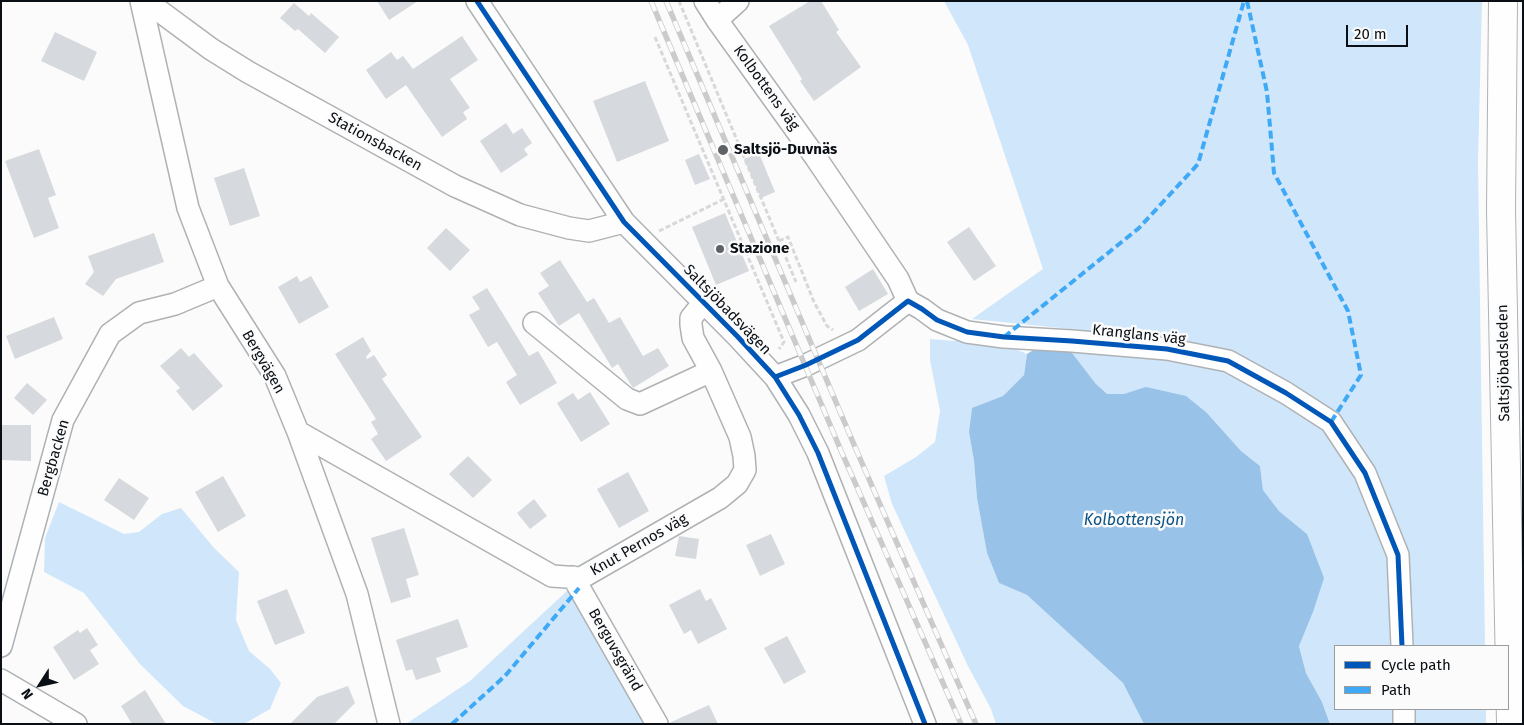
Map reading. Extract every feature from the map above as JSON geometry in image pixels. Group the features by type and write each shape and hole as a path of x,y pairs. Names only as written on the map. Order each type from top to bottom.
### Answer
{"highway":[{"name":"Saltsjöbadsleden","path":"1503,1 1501,210 1511,724"}],"street":[{"name":"Bergvägen","path":"142,1 188,208 218,286 275,376 298,432 357,594 389,724"},
{"name":"Stationsbacken","path":"146,1 248,72 455,186 520,215 569,228 589,231 624,222"},
{"name":"Saltsjöbadsvägen","path":"477,1 624,222 775,377 799,415 818,453 925,724"},
{"name":"Kolbottens väg","path":"705,1 816,158 898,279 908,301"},
{"path":"717,20 738,1"},
{"name":"Bergbacken","path":"1,646 64,420 110,334 138,312 175,304 218,286"},
{"path":"775,377 858,340 908,301"},
{"name":"Kranglans väg","path":"908,301 937,320 967,332 1004,337 1167,349 1228,361 1286,393 1331,422 1365,473 1398,555 1402,645"},
{"name":"Knut Pernos väg","path":"298,432 552,576 581,578 720,498 737,484 745,470 740,437 711,371 693,338 692,318 702,303"},
{"path":"534,323 627,399 640,404 711,371"},
{"name":"Berguvsgränd","path":"573,577 657,724"},
{"path":"1,680 76,724"},
{"path":"1404,710 1404,724"}],"path":[{"path":"679,1 796,282"},
{"path":"655,37 784,342 779,349"},
{"path":"658,231 724,200"},
{"path":"779,241 788,237 814,302 827,326 850,344"}],"shaded area":[{"path":"944,1 1482,1 1478,162 1485,645 1410,645 1406,552 1341,422 1169,339 972,319 1043,269 968,45"},
{"path":"930,339 1007,345 1027,354 1024,375 1003,396 972,409 969,432 977,498 987,553 999,583 1027,595 1123,683 1144,724 996,724 991,709 968,666 892,504 884,476 916,457 935,442 940,411 930,360"},
{"path":"1069,349 1166,355 1220,368 1326,429 1358,477 1388,558 1390,645 1334,645 1334,710 1392,710 1392,724 1330,724 1322,702 1306,673 1299,645 1313,612 1307,534 1279,511 1263,490 1260,466 1241,451 1207,413 1124,394 1107,395"},
{"path":"59,502 124,534 139,532 162,514 181,508 214,548 239,572 236,620 249,651 270,669 281,683 270,709 244,724 217,724 183,706 140,664 84,593 44,572 45,538"},
{"path":"568,590 645,724 406,724 470,681"},
{"path":"1413,710 1486,710 1486,724 1413,724"}],"water":[{"name":"Kolbottensjön","path":"1040,346 1069,349 1096,384 1107,394 1124,394 1146,387 1186,396 1207,413 1241,451 1260,466 1263,490 1279,511 1307,534 1324,578 1299,646 1306,673 1322,702 1330,724 1144,724 1123,683 1027,595 999,583 987,553 977,498 969,432 972,408 1003,396 1024,375 1027,354"}],"building":[{"path":"377,1 418,1 389,20"},
{"path":"810,1 821,1 839,30 836,32 861,67 814,101 800,81 802,79 769,26"},
{"path":"294,3 309,16 311,13 339,37 325,53 298,29 295,31 280,18"},
{"path":"55,32 97,52 84,81 41,61"},
{"path":"462,36 478,60 450,79 470,108 463,112 467,119 442,137 406,85 386,99 366,70 391,52 397,60 403,56 413,69"},
{"path":"645,81 669,141 617,162 593,101"},
{"path":"506,123 513,134 522,128 532,143 524,149 528,155 501,173 480,141"},
{"path":"39,149 56,195 48,198 59,228 34,238 5,161"},
{"path":"759,153 775,192 761,198 744,159"},
{"path":"699,154 710,179 695,185 685,160"},
{"path":"244,168 260,216 230,226 214,178"},
{"name":"Stazione","path":"725,213 749,271 716,285 692,227"},
{"path":"969,227 996,266 974,281 947,242"},
{"path":"446,228 470,250 450,271 427,248"},
{"path":"154,233 164,262 116,279 103,296 85,284 94,272 88,256"},
{"path":"560,260 587,302 594,298 609,323 620,317 643,356 658,348 669,366 633,388 618,364 612,368 579,313 559,326 538,293 549,286 540,273"},
{"path":"873,269 888,294 859,311 845,287"},
{"path":"297,276 300,282 311,276 329,307 299,324 278,287"},
{"path":"487,288 529,356 538,351 557,383 520,405 506,382 517,375 497,342 488,347 469,315 480,309 472,297"},
{"path":"54,317 63,339 15,359 6,336"},
{"path":"363,337 371,351 366,357 367,359 374,355 387,375 382,379 422,437 386,461 371,439 378,434 371,422 376,419 335,354"},
{"path":"181,348 189,357 194,353 223,386 193,411 176,391 180,388 160,366"},
{"path":"27,383 47,400 33,415 14,398"},
{"path":"590,392 610,424 581,442 557,403 573,393 578,400"},
{"path":"1,425 31,425 31,461 1,460"},
{"path":"468,456 492,480 473,498 449,474"},
{"path":"628,472 649,511 619,528 597,489"},
{"path":"223,476 246,516 218,532 195,492"},
{"path":"119,478 149,498 134,520 104,500"},
{"path":"534,499 547,516 530,529 517,513"},
{"path":"404,528 419,575 406,579 411,597 391,603 371,538"},
{"path":"771,534 785,564 760,576 746,545"},
{"path":"679,536 699,539 696,559 675,556"},
{"path":"287,589 305,633 275,645 257,601"},
{"path":"700,589 706,601 711,598 727,629 698,644 691,630 684,634 669,605"},
{"path":"458,619 468,647 436,658 441,672 416,680 412,669 406,671 396,640"},
{"path":"87,628 98,645 90,650 99,664 74,680 53,647 78,630 80,633"},
{"path":"787,636 806,672 784,684 764,648"},
{"path":"348,686 355,703 334,724 290,724 317,697"},
{"path":"145,690 166,724 132,724 121,706"},
{"path":"709,705 718,724 669,724 669,723"}],"railway":[{"path":"651,1 842,453 961,724"},
{"path":"666,1 855,447 976,724"}],"marked path":[{"path":"1004,337 1139,228 1198,164 1244,1"},
{"path":"1247,1 1267,92 1274,173 1348,311 1361,375 1331,422"},
{"path":"452,724 505,676 579,588"}],"cycle path":[{"path":"477,1 624,222 775,377 799,415 818,453 925,724"},
{"path":"775,377 806,365 858,340 908,301 937,320 967,332 1004,337 1167,349 1228,361 1286,393 1331,422 1365,473 1398,555 1402,645"}],"place":[{"name":"Saltsjö-Duvnäs","path":"723,150"},
{"name":"Stazione","path":"720,249"}]}
